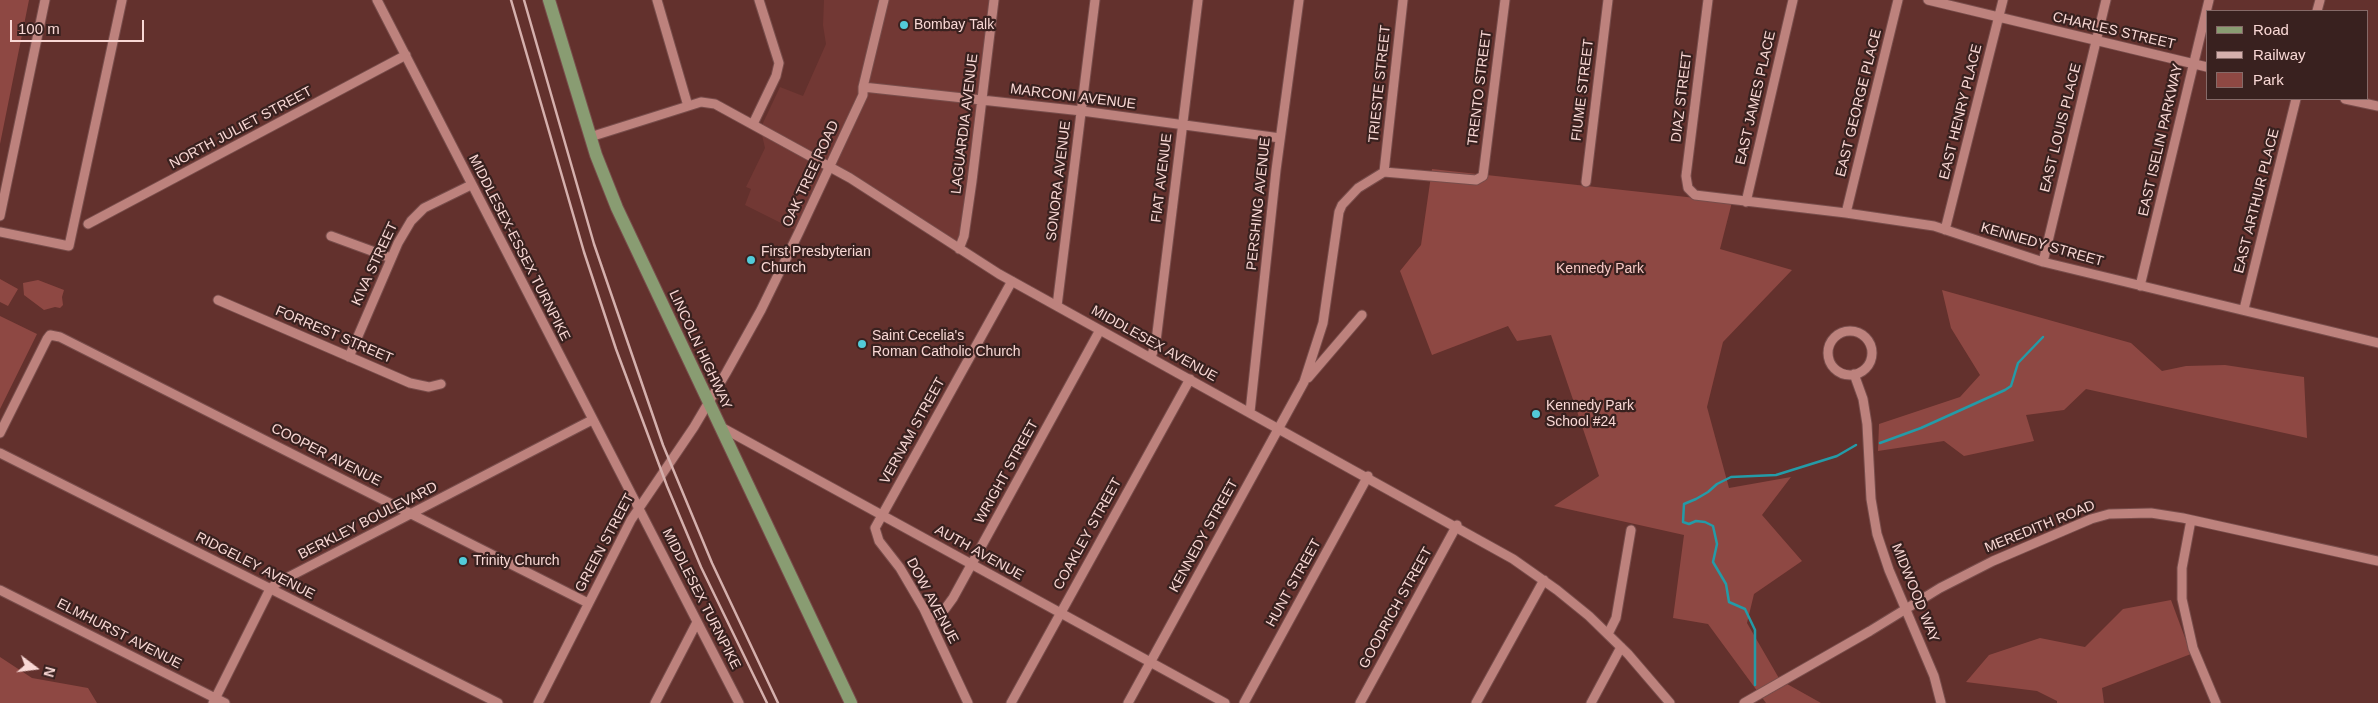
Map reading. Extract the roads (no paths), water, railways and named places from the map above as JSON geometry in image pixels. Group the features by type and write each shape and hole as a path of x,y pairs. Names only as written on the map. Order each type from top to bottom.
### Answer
{"main road":[{"name":"LINCOLN HIGHWAY","path":"549,0 590,137 617,208 850,703"}],"street":[{"path":"0,216 45,0"},
{"path":"0,232 69,246 122,0"},
{"name":"MIDDLESEX-ESSEX TURNPIKE","path":"377,0 638,507"},
{"path":"657,0 688,106"},
{"path":"753,124 776,76 779,63 759,0"},
{"name":"OAK TREE ROAD","path":"708,402 761,310 831,168 863,95 863,86 884,0"},
{"name":"LAGUARDIA AVENUE","path":"959,249 964,236 994,0"},
{"name":"SONORA AVENUE","path":"1057,306 1095,0"},
{"name":"FIAT AVENUE","path":"1151,358 1156,342 1198,0"},
{"name":"PERSHING AVENUE","path":"1250,412 1280,138 1299,0"},
{"name":"TRIESTE STREET","path":"1384,172 1403,0"},
{"name":"TRENTO STREET","path":"1384,172 1476,180 1484,173 1505,0"},
{"name":"FIUME STREET","path":"1586,182 1608,0"},
{"name":"DIAZ STREET","path":"1695,195 1688,188 1686,176 1708,0"},
{"name":"EAST JAMES PLACE","path":"1746,202 1793,0"},
{"name":"EAST GEORGE PLACE","path":"1846,213 1898,0"},
{"name":"CHARLES STREET","path":"1928,0 2096,42 2206,67"},
{"name":"EAST HENRY PLACE","path":"1945,230 2003,0"},
{"name":"EAST LOUIS PLACE","path":"2043,262 2106,0"},
{"name":"EAST ISELIN PARKWAY","path":"2140,286 2206,12"},
{"name":"NORTH JULIET STREET","path":"88,224 406,56"},
{"name":"MARCONI AVENUE","path":"863,86 1082,111 1280,138"},
{"name":"EAST ARTHUR PLACE","path":"2244,309 2296,100"},
{"path":"2350,100 2378,106"},
{"name":"MIDDLESEX AVENUE","path":"590,137 688,106 712,102 857,182 959,249 1012,281 1279,429 1368,476 1513,559 1544,580 1608,634 1670,703"},
{"name":"KENNEDY STREET","path":"1128,703 1304,382 1323,323 1339,212 1342,205 1358,188 1384,172"},
{"name":"KIVA STREET","path":"349,356 404,231 415,216 424,208 471,185"},
{"name":"KENNEDY STREET","path":"1695,195 1846,213 1945,230 2043,262 2244,309 2378,343"},
{"path":"331,236 391,258"},
{"name":"VERNAM STREET","path":"882,515 1012,281"},
{"name":"FORREST STREET","path":"218,300 415,385 429,387 442,384"},
{"name":"KENNEDY STREET","path":"1304,382 1362,315"},
{"name":"WRIGHT STREET","path":"929,620 949,604 1100,330"},
{"path":"1845,332 1859,333 1865,337 1872,349 1872,356 1866,368 1854,374 1840,372 1834,368 1828,354 1833,340 1845,332"},
{"name":"COOPER AVENUE","path":"0,433 50,335 75,344 588,603"},
{"name":"MIDWOOD WAY","path":"1854,374 1863,399 1867,424 1871,499 1877,534 1888,570 1934,676 1941,703"},
{"name":"COAKLEY STREET","path":"1012,703 1190,379"},
{"name":"GREEN STREET","path":"538,703 638,507 708,402"},
{"name":"BERKLEY BOULEVARD","path":"270,589 277,583 592,420"},
{"name":"AUTH AVENUE","path":"720,427 1225,703"},
{"name":"RIDGELEY AVENUE","path":"0,453 498,703"},
{"name":"HUNT STREET","path":"1244,703 1368,476"},
{"name":"MIDDLESEX TURNPIKE","path":"638,507 739,703"},
{"name":"MEREDITH ROAD","path":"1744,703 1870,631 1906,608 1993,561 2109,514 2151,513 2378,561"},
{"name":"DOW AVENUE","path":"882,515 876,528 877,538 904,575 929,620 968,703"},
{"path":"2190,520 2182,568 2182,599 2192,648 2216,703"},
{"name":"GOODRICH STREET","path":"1360,703 1457,526"},
{"path":"1608,634 1616,618 1631,530"},
{"path":"1476,703 1544,580"},
{"path":"214,701 270,589"},
{"name":"ELMHURST AVENUE","path":"0,590 214,701 225,703"},
{"path":"655,703 697,622"},
{"path":"1591,703 1621,648"}],"waterway":[{"path":"1880,443 1921,428 2005,390 2011,386 2018,363 2043,337"},
{"path":"1755,685 1755,630 1745,609 1729,602 1726,584 1713,562 1717,544 1713,526 1705,522 1696,521 1689,524 1683,522 1684,504 1696,499 1717,484 1731,477 1776,475 1837,456 1856,445"}],"railway":[{"path":"511,0 584,252 616,349 667,486 701,567 767,703"},
{"path":"524,0 594,244 663,445 712,563 778,703"}],"place":[{"name":"Bombay Talk","path":"904,25"},
{"name":"First Presbyterian Church","path":"751,260"},
{"name":"Saint Cecelia's Roman Catholic Church","path":"862,344"},
{"name":"Kennedy Park School #24","path":"1536,414"},
{"name":"Trinity Church","path":"463,561"}],"park label":[{"name":"Kennedy Park","path":"1600,269"}]}
